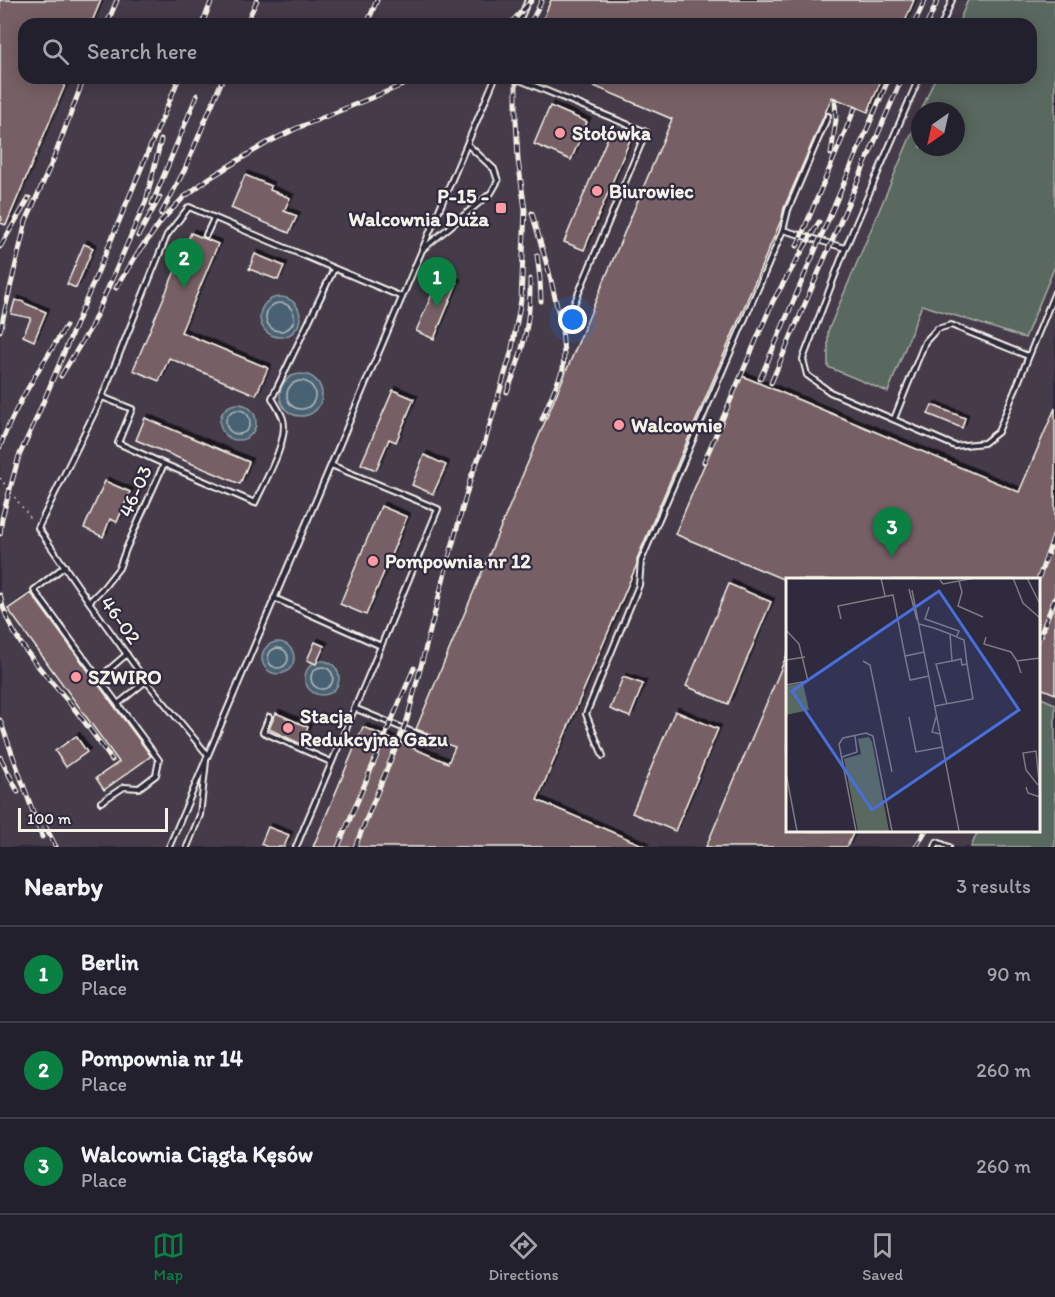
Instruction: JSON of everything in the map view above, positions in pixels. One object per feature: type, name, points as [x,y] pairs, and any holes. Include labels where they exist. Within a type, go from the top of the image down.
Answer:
[{"type":"lane","points":[[520,18],[528,0]]},
{"type":"lane","points":[[944,18],[952,0]]},
{"type":"lane","points":[[169,847],[492,84]]},
{"type":"lane","points":[[530,84],[646,132],[564,328]]},
{"type":"lane","points":[[916,84],[845,249],[803,359],[807,375],[830,392],[955,446],[984,443],[998,432],[1055,292]]},
{"type":"lane","points":[[603,756],[586,714],[639,585],[640,561],[783,230],[788,210],[828,116]]},
{"type":"lane","points":[[422,249],[491,193],[498,181],[494,169],[467,144]]},
{"type":"lane","points":[[38,528],[102,397],[167,235],[189,207],[402,297]]},
{"type":"lane","points":[[206,236],[214,218]]},
{"type":"lane","points":[[783,230],[845,249]]},
{"type":"lane","points":[[164,464],[255,503],[280,447],[284,430],[283,418],[272,398],[334,268]]},
{"type":"lane","points":[[894,419],[925,342],[937,329],[951,326],[1028,356]]},
{"type":"lane","name":"46-03","points":[[89,602],[119,568],[164,464],[118,443],[132,409],[102,397]]},
{"type":"lane","points":[[296,847],[438,509],[331,465]]},
{"type":"lane","name":"46-02","points":[[38,528],[146,681],[207,754]]},
{"type":"lane","points":[[65,566],[34,590],[159,760],[156,775],[140,788],[124,787],[101,802]]},
{"type":"lane","points":[[274,598],[381,646]]},
{"type":"lane","points":[[99,678],[127,654]]},
{"type":"lane","points":[[118,704],[146,681]]},
{"type":"lane","points":[[354,708],[440,743]]},
{"type":"lane","points":[[269,717],[263,732],[331,762]]},
{"type":"lane","points":[[187,847],[200,814],[207,754]]},
{"type":"lane","points":[[935,847],[938,842],[949,847]]},
{"type":"path","points":[[0,478],[38,528]]},
{"type":"shaded area","points":[[0,0],[1055,0],[1055,847],[0,847]]},
{"type":"green space","points":[[968,0],[1055,0],[1055,266],[1025,338],[922,305],[888,392],[828,367],[828,331],[911,135],[911,156],[965,156],[965,102],[925,102],[932,84],[1037,84],[1037,18],[960,18]]},
{"type":"green space","points":[[1040,697],[1055,704],[1055,847],[971,847],[978,832],[1040,832]]},
{"type":"water","points":[[280,297],[288,298],[294,303],[299,309],[299,325],[294,331],[288,336],[280,337],[272,336],[266,331],[261,325],[260,317],[261,309],[266,303],[272,298]]},
{"type":"water","points":[[301,374],[316,380],[322,395],[316,410],[301,416],[286,410],[280,395],[286,380]]},
{"type":"water","points":[[238,404],[251,409],[256,422],[251,435],[238,440],[225,435],[220,422],[225,409]]},
{"type":"water","points":[[278,642],[290,646],[294,658],[290,670],[278,674],[266,670],[262,658],[266,646]]},
{"type":"water","points":[[322,661],[334,666],[339,678],[334,690],[322,695],[310,690],[305,678],[310,666]]},
{"type":"building","points":[[0,0],[101,0],[94,18],[18,18],[18,84],[65,84],[6,225],[0,223]]},
{"type":"building","points":[[551,0],[914,0],[906,18],[544,18]]},
{"type":"building","name":"Walcownie","points":[[589,84],[880,84],[868,112],[832,97],[537,800],[647,847],[313,847],[363,727],[448,763],[455,747],[416,729],[672,119]]},
{"type":"building","name":"Stołówka","points":[[550,106],[587,122],[571,160],[534,144]]},
{"type":"building","name":"Biurowiec","points":[[610,132],[630,140],[584,250],[564,242]]},
{"type":"building","points":[[245,175],[271,186],[270,190],[290,198],[284,211],[297,216],[289,233],[231,208]]},
{"type":"building","points":[[191,233],[218,244],[181,332],[268,368],[256,395],[169,358],[159,381],[133,370]]},
{"type":"building","points":[[84,244],[93,248],[76,288],[67,284]]},
{"type":"building","points":[[255,254],[284,266],[278,280],[249,269]]},
{"type":"building","points":[[440,276],[457,283],[434,339],[416,331]]},
{"type":"building","points":[[15,300],[46,312],[34,341],[23,336],[31,318],[11,314]]},
{"type":"building","points":[[742,376],[1019,492],[1055,408],[1055,694],[1040,688],[1040,578],[786,578],[785,580],[675,534]]},
{"type":"building","points":[[393,390],[414,399],[396,442],[389,439],[376,470],[361,464]]},
{"type":"building","points":[[932,405],[965,418],[962,428],[928,414]]},
{"type":"building","points":[[145,418],[249,462],[240,484],[136,440]]},
{"type":"building","points":[[424,455],[446,465],[433,494],[412,485]]},
{"type":"building","points":[[105,481],[130,492],[117,522],[110,519],[103,537],[84,528]]},
{"type":"building","name":"Pompownia nr 12","points":[[381,506],[407,517],[366,615],[340,604]]},
{"type":"building","points":[[729,584],[771,602],[728,704],[686,686]]},
{"type":"building","name":"SZWIRO","points":[[31,593],[151,756],[104,790],[96,778],[119,762],[8,609]]},
{"type":"building","points":[[315,642],[324,646],[316,664],[307,660]]},
{"type":"building","points":[[786,657],[786,832],[854,832],[847,847],[706,847]]},
{"type":"building","points":[[623,677],[643,684],[630,717],[610,709]]},
{"type":"building","points":[[675,711],[718,729],[675,831],[632,813]]},
{"type":"building","name":"Stacja Redukcyjna Gazu","points":[[276,713],[308,727],[301,744],[269,729]]},
{"type":"building","points":[[76,736],[87,752],[66,767],[55,751]]},
{"type":"building","points":[[268,827],[289,835],[284,847],[267,847],[261,844]]},
{"type":"railway","points":[[110,18],[117,0]]},
{"type":"railway","points":[[204,18],[212,0]]},
{"type":"railway","points":[[249,18],[257,0]]},
{"type":"railway","points":[[370,18],[377,0]]},
{"type":"railway","points":[[516,18],[532,0]]},
{"type":"railway","points":[[533,18],[542,0]]},
{"type":"railway","points":[[917,18],[925,0]]},
{"type":"railway","points":[[930,18],[938,0]]},
{"type":"railway","points":[[0,331],[26,221],[54,158],[82,84]]},
{"type":"railway","points":[[0,534],[2,518],[19,456],[176,84]]},
{"type":"railway","points":[[161,214],[185,169],[220,84]]},
{"type":"railway","points":[[139,252],[163,219],[183,198],[208,179],[267,143],[295,129],[405,84]]},
{"type":"railway","points":[[355,847],[407,720],[471,477],[484,445],[511,353],[521,300],[525,210],[518,160],[516,84]]},
{"type":"railway","points":[[760,379],[886,84]]},
{"type":"railway","points":[[771,383],[899,84]]},
{"type":"railway","points":[[152,204],[197,95]]},
{"type":"railway","points":[[831,154],[836,120],[835,100]]},
{"type":"railway","points":[[797,246],[855,108]]},
{"type":"railway","points":[[61,376],[91,327],[146,201],[161,140]]},
{"type":"railway","points":[[138,236],[160,197]]},
{"type":"railway","points":[[0,247],[29,198]]},
{"type":"railway","points":[[532,213],[562,328],[564,355],[563,369],[542,419]]},
{"type":"railway","points":[[704,462],[773,301],[819,222]]},
{"type":"railway","points":[[116,288],[143,245]]},
{"type":"railway","points":[[537,255],[541,301]]},
{"type":"railway","points":[[507,392],[525,337],[530,279]]},
{"type":"railway","points":[[0,447],[21,400],[66,326]]},
{"type":"railway","points":[[1039,578],[1055,533]]},
{"type":"railway","points":[[0,595],[10,625],[26,651],[79,714],[112,760]]},
{"type":"railway","points":[[1040,636],[1055,598]]},
{"type":"railway","points":[[338,847],[414,668]]},
{"type":"railway","points":[[0,720],[42,837]]},
{"type":"railway","points":[[0,757],[18,792]]},
{"type":"railway","points":[[43,822],[56,847]]},
{"type":"railway","points":[[916,847],[925,832]]},
{"type":"place","name":"Stołówka","points":[[560,133]]},
{"type":"place","name":"Biurowiec","points":[[597,191]]},
{"type":"place","name":"P-15 - Walcownia Duża","points":[[501,208]]},
{"type":"place","name":"Pompownia nr 14","points":[[184,288]]},
{"type":"place","name":"Berlin","points":[[437,307]]},
{"type":"place","name":"Walcownie","points":[[619,425]]},
{"type":"place","name":"Walcownia Ciągła Kęsów","points":[[892,557]]},
{"type":"place","name":"Pompownia nr 12","points":[[373,561]]},
{"type":"place","name":"SZWIRO","points":[[76,677]]},
{"type":"place","name":"Stacja Redukcyjna Gazu","points":[[288,728]]}]
